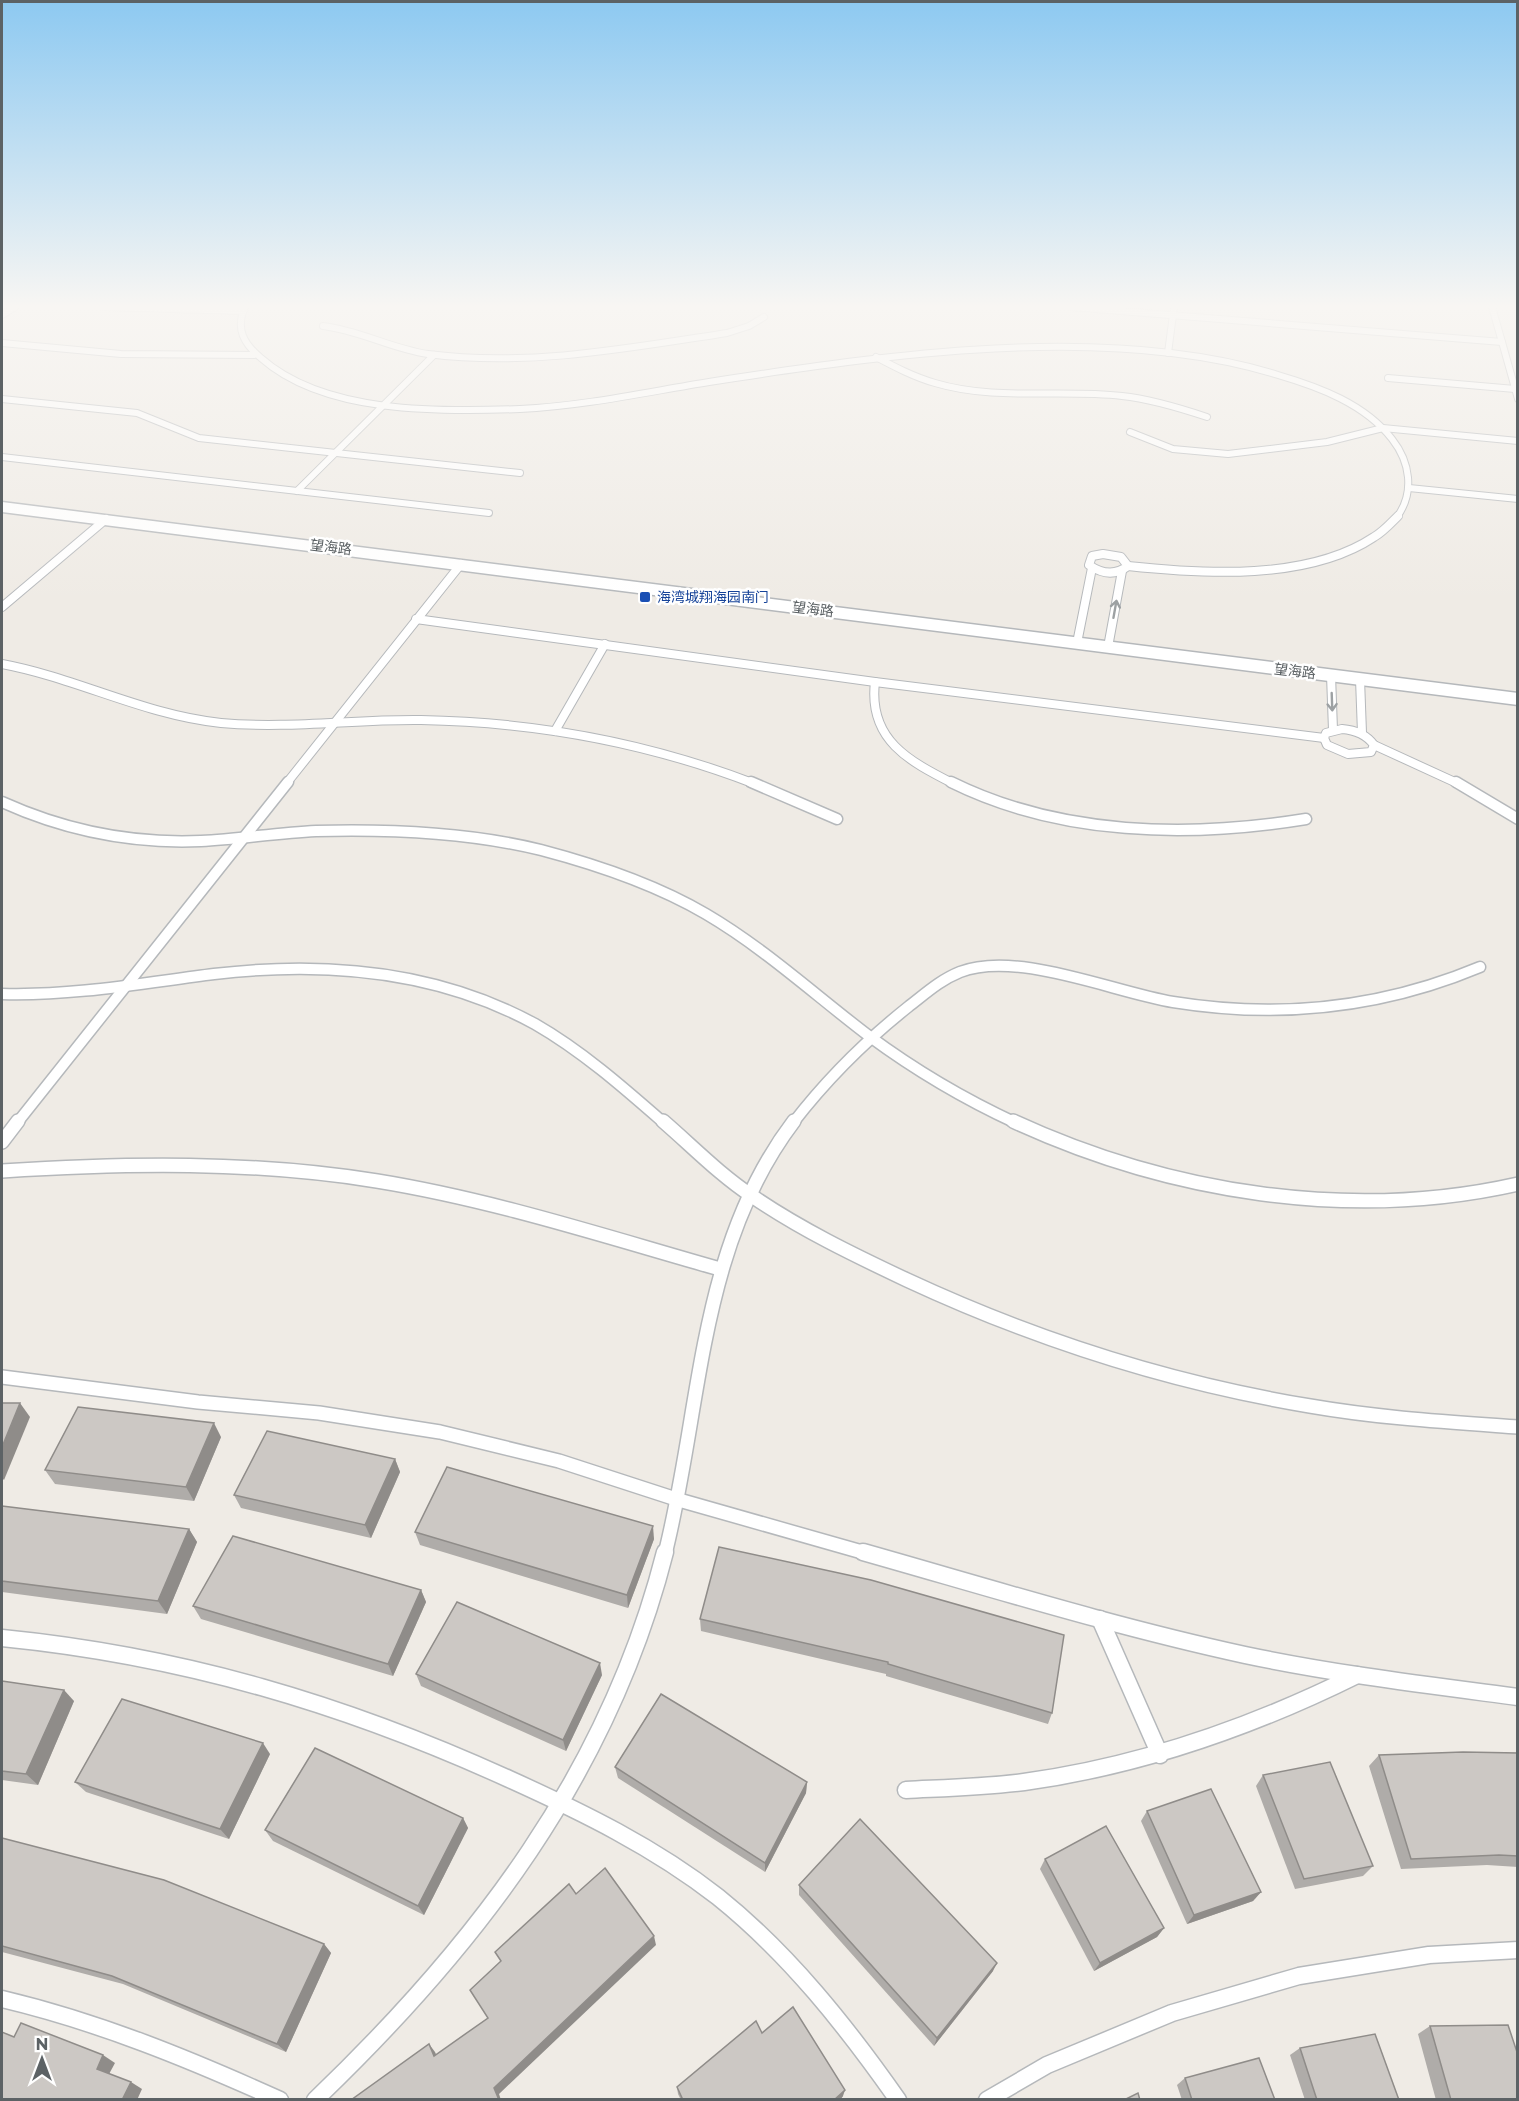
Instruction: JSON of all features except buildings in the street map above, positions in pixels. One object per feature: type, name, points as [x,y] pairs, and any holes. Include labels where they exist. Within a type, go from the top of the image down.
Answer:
[{"type":"street","name":"望海路","points":[[2,507],[1518,699]]},
{"type":"lane","points":[[60,405],[137,413],[199,438],[520,473]]},
{"type":"lane","points":[[297,491],[384,405]]},
{"type":"lane","points":[[397,405],[468,411],[568,405]]},
{"type":"lane","points":[[1170,405],[1207,417]]},
{"type":"lane","points":[[1092,568],[1103,572],[1125,569],[1206,572],[1254,570],[1298,564],[1336,554],[1368,541],[1390,525],[1404,507],[1409,488],[1403,457],[1383,428],[1366,413],[1351,405]]},
{"type":"lane","points":[[1130,432],[1173,449],[1228,454],[1317,444],[1383,428],[1518,441]]},
{"type":"lane","points":[[2,457],[489,513]]},
{"type":"lane","points":[[1409,488],[1518,499]]},
{"type":"lane","points":[[2,607],[106,519]]},
{"type":"lane","points":[[1077,643],[1092,568],[1089,559],[1103,554],[1121,557],[1125,569],[1108,647]]},
{"type":"lane","points":[[2,1142],[461,564]]},
{"type":"lane","points":[[416,619],[875,682],[1324,738],[1333,730],[1342,729],[1362,733],[1370,739],[1374,746],[1438,772],[1478,793],[1518,819]]},
{"type":"lane","points":[[555,731],[604,644]]},
{"type":"lane","points":[[2,664],[51,675],[155,712],[196,720],[287,725],[447,721],[555,731],[639,747],[721,770],[790,796],[837,819]]},
{"type":"lane","points":[[1331,675],[1333,730]]},
{"type":"lane","points":[[1360,679],[1362,733]]},
{"type":"lane","points":[[875,682],[874,710],[890,740],[903,754],[942,776],[987,796],[1037,812],[1092,824],[1170,831],[1257,828],[1306,819]]},
{"type":"lane","points":[[1324,738],[1327,745],[1336,752],[1349,756],[1362,756],[1371,752],[1374,746]]},
{"type":"lane","points":[[2,802],[34,818],[116,837],[196,841],[243,838],[274,833],[375,830],[485,840],[574,859],[660,889],[724,925],[870,1036],[920,1071],[977,1104],[1030,1129],[1110,1159],[1182,1178],[1258,1192],[1334,1200],[1409,1201],[1466,1196],[1518,1184]]},
{"type":"lane","points":[[315,2100],[362,2057],[450,1960],[524,1862],[582,1767],[627,1673],[659,1584],[679,1500],[720,1269],[749,1194],[783,1134],[824,1082],[870,1036],[941,981],[968,970],[999,965],[1032,966],[1161,1000],[1263,1011],[1312,1010],[1405,996],[1445,983],[1480,967]]},
{"type":"lane","points":[[2,994],[46,997],[123,989],[242,971],[303,968],[362,971],[418,980],[472,995],[521,1016],[566,1043],[749,1194],[837,1246],[936,1295],[1045,1337],[1161,1373],[1284,1401],[1409,1420],[1518,1427]]},
{"type":"lane","points":[[2,1171],[98,1164],[214,1165],[328,1174],[440,1193],[720,1269]]},
{"type":"lane","points":[[2,1377],[198,1402],[319,1413],[440,1432],[559,1461],[679,1500],[1100,1619],[1246,1654],[1357,1675],[1518,1697]]},
{"type":"lane","points":[[1100,1619],[1160,1755]]},
{"type":"lane","points":[[2,1638],[164,1662],[296,1696],[428,1742],[560,1803],[635,1841],[690,1877],[751,1926],[811,1986],[868,2056],[898,2100]]},
{"type":"lane","points":[[906,1790],[1036,1780],[1160,1755],[1230,1733],[1296,1706],[1357,1675]]},
{"type":"lane","points":[[987,2100],[1047,2065],[1172,2013],[1299,1976],[1429,1954],[1518,1950]]},
{"type":"lane","points":[[2,1999],[36,2006],[170,2050],[280,2100]]},
{"type":"place","name":"海湾城翔海园南门","points":[[645,597]]}]
